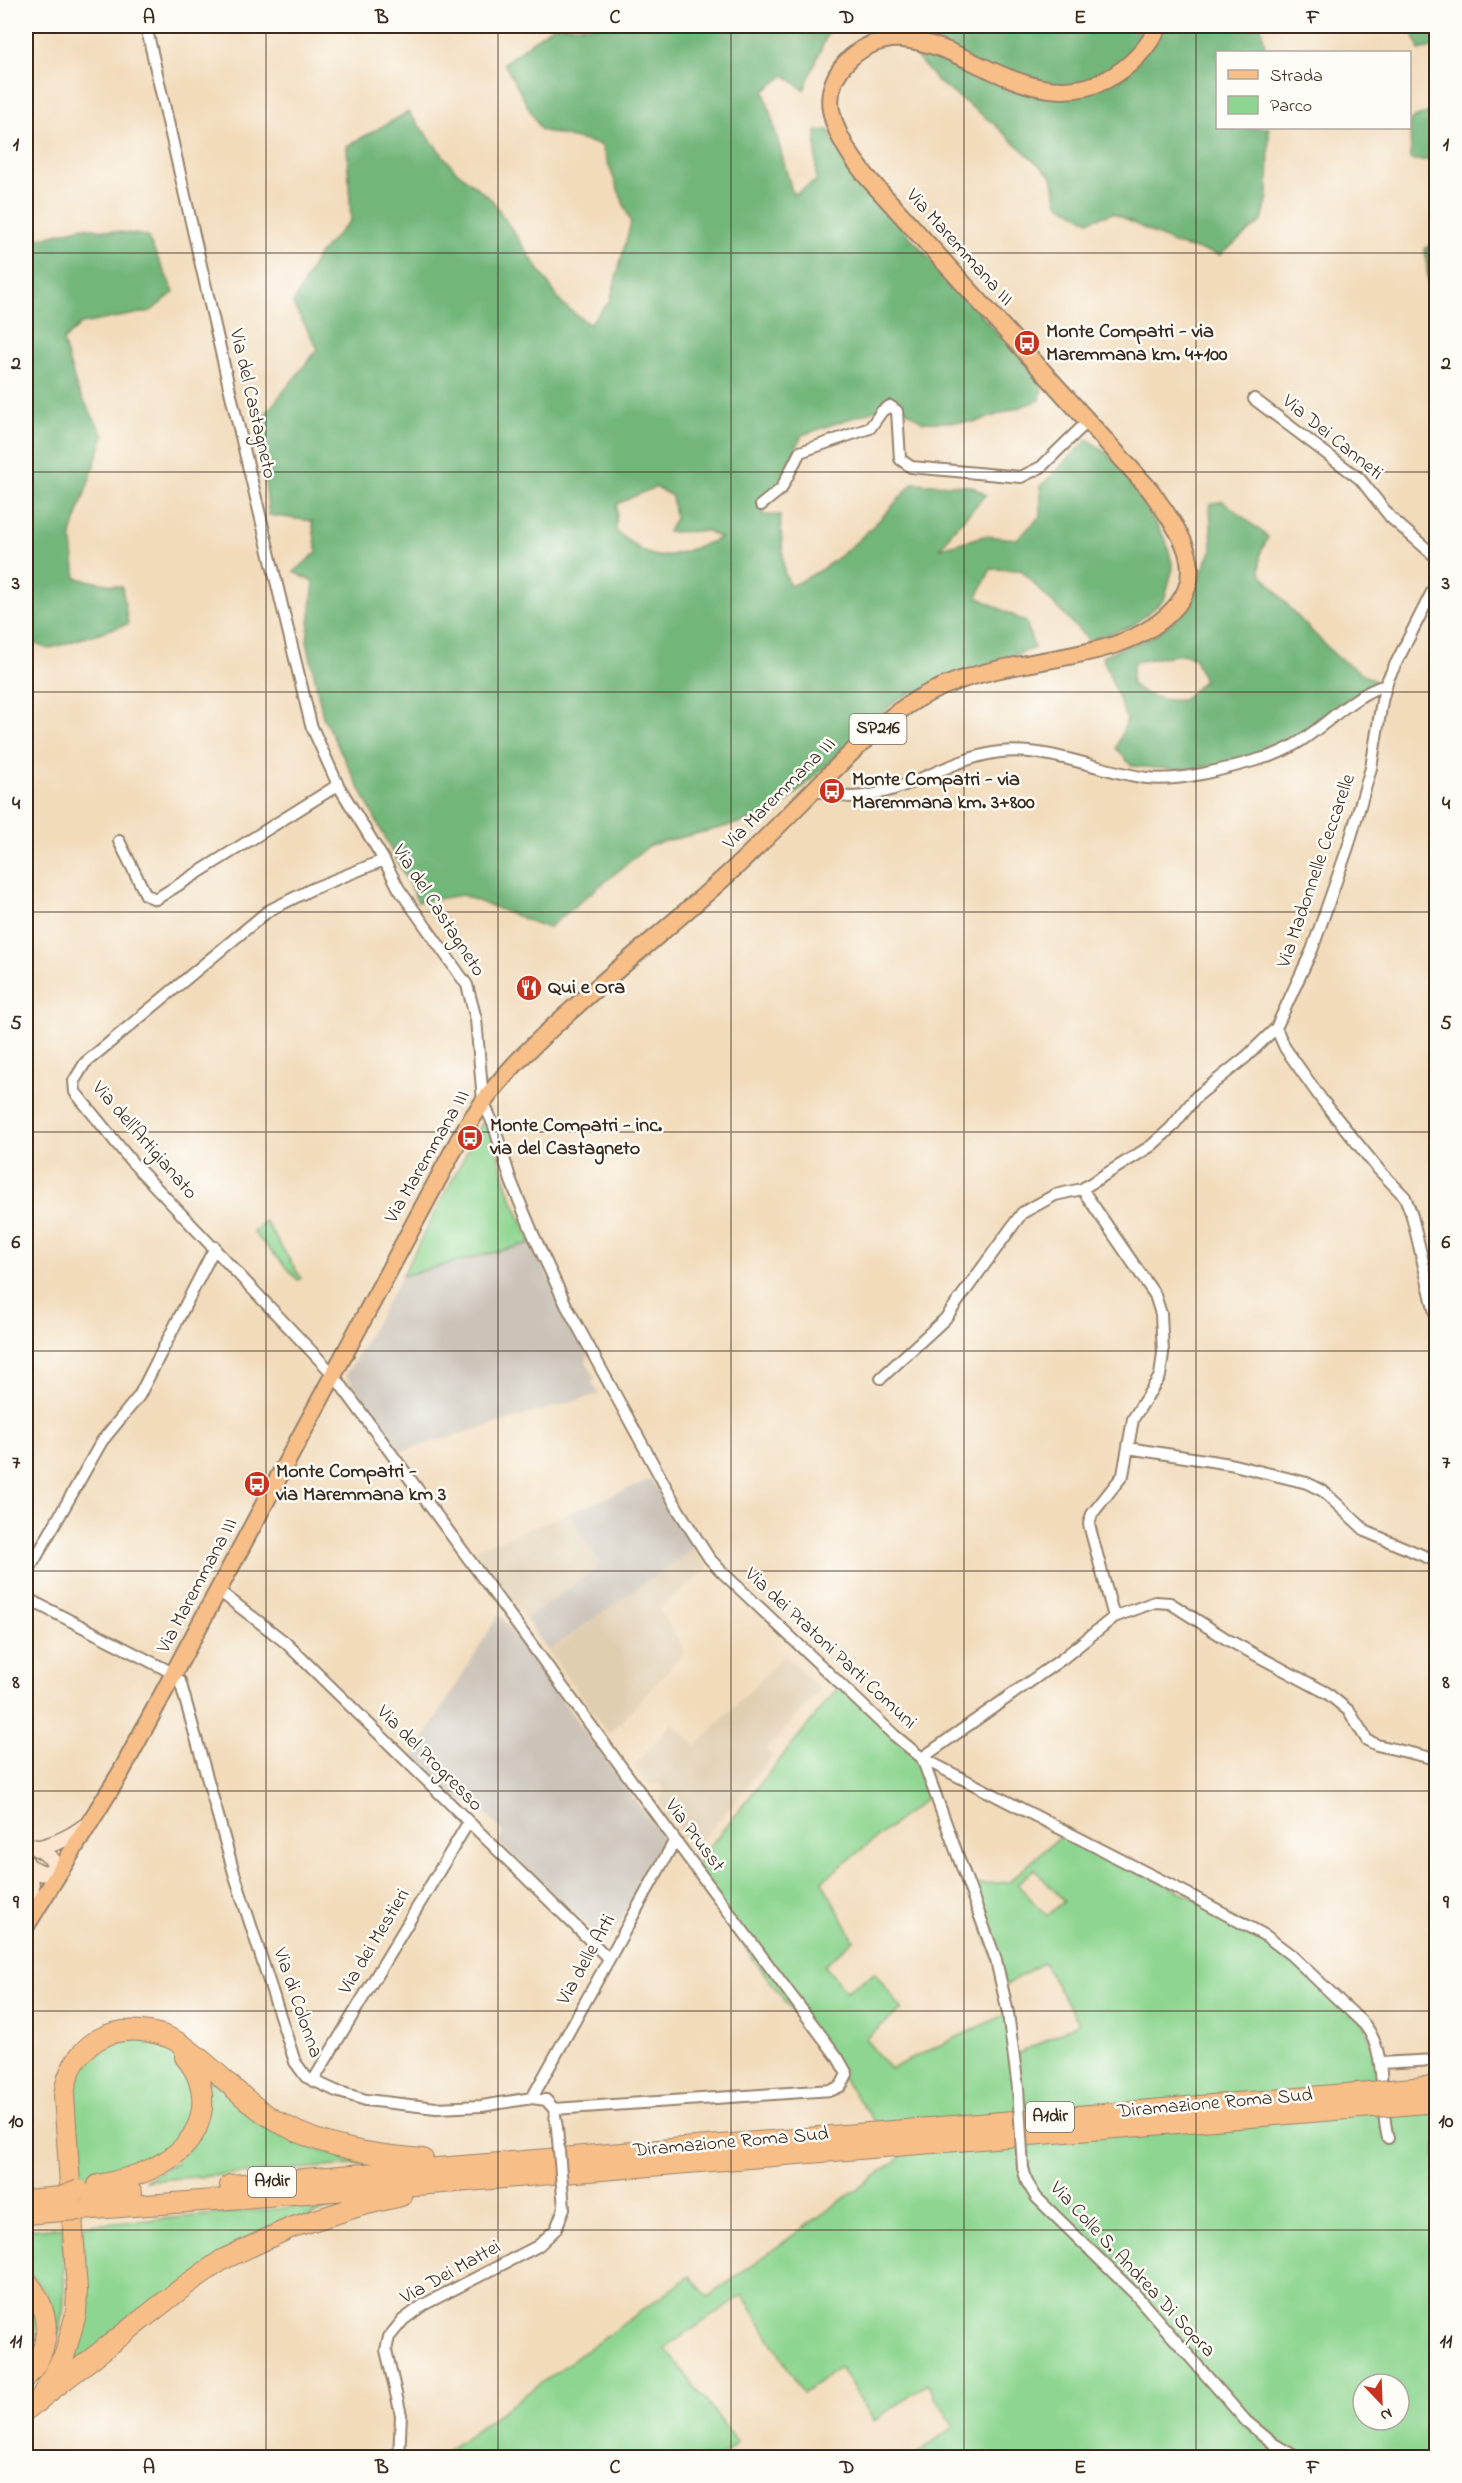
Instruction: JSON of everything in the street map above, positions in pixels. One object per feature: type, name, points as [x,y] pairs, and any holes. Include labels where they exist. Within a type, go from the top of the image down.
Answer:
[{"type":"highway","points":[[30,2402],[51,2377],[65,2354],[71,2338],[76,2300],[63,2108],[68,2077],[83,2051],[105,2035],[131,2030],[166,2037],[183,2047],[280,2124],[305,2135],[337,2145],[460,2173]]},
{"type":"highway","points":[[72,2201],[147,2172],[174,2156],[193,2135],[201,2113],[202,2098],[199,2080],[190,2062],[166,2037]]},
{"type":"highway","name":"Diramazione Roma Sud","points":[[1381,2099],[1437,2086]]},
{"type":"highway","name":"Diramazione Roma Sud","points":[[26,2200],[72,2201],[460,2173],[1381,2099],[1437,2102]]},
{"type":"highway","points":[[30,2402],[186,2285],[235,2253],[324,2216],[363,2205],[435,2190],[460,2173]]},
{"type":"highway","name":"Diramazione Roma Sud","points":[[26,2214],[72,2201]]},
{"type":"highway","points":[[26,2280],[42,2305],[47,2328],[42,2353],[26,2376]]},
{"type":"main road","name":"Via Maremmana III","points":[[26,1925],[116,1782],[175,1675],[461,1136],[483,1101],[508,1070],[533,1045],[734,869],[876,730],[923,696],[972,676],[1118,644],[1148,630],[1161,621],[1178,603],[1186,588],[1190,565],[1189,554],[1182,536],[1151,491],[855,163],[836,128],[830,106],[837,76],[854,54],[869,44],[896,39],[924,42],[1019,81],[1050,88],[1081,88],[1102,81],[1129,64],[1149,42],[1159,26]]},
{"type":"street","name":"Via del Castagneto","points":[[146,26],[284,619],[311,725],[338,785],[399,889],[466,985],[476,1019],[483,1101]]},
{"type":"street","name":"Via Dei Canneti","points":[[1254,399],[1360,479],[1391,518],[1437,558]]},
{"type":"street","points":[[761,505],[781,489],[800,452],[870,429],[882,411],[890,406],[897,411],[900,459],[911,467],[1021,477],[1041,467],[1088,421]]},
{"type":"street","name":"Via Madonnelle Ceccarelle","points":[[880,1378],[945,1319],[1022,1213],[1055,1195],[1082,1189],[1157,1141],[1171,1128],[1196,1097],[1239,1063],[1276,1028],[1312,950],[1348,847],[1371,768],[1386,685],[1437,584]]},
{"type":"street","points":[[813,790],[842,796],[869,795],[903,785],[969,759],[1011,751],[1068,759],[1148,778],[1168,778],[1198,773],[1263,758],[1289,749],[1365,694],[1386,685]]},
{"type":"street","points":[[119,841],[146,895],[156,899],[338,785]]},
{"type":"street","name":"Via dell'Artigianato","points":[[333,1374],[131,1161],[75,1092],[74,1081],[85,1063],[268,911],[303,892],[384,860]]},
{"type":"street","points":[[1276,1028],[1283,1044],[1322,1100],[1379,1170],[1405,1197],[1412,1216],[1437,1317]]},
{"type":"street","name":"Via dei Pratoni Parti Comuni","points":[[483,1101],[494,1126],[511,1181],[558,1288],[696,1539],[721,1571],[894,1735],[922,1758],[1188,1893],[1271,1939],[1296,1959],[1364,2024],[1377,2046],[1383,2114],[1388,2138]]},
{"type":"street","points":[[1082,1189],[1150,1286],[1160,1310],[1162,1367],[1156,1384],[1133,1419],[1123,1475],[1096,1509],[1089,1524],[1114,1617]]},
{"type":"street","points":[[26,1575],[102,1441],[138,1396],[214,1247]]},
{"type":"street","name":"Via Prusst","points":[[333,1374],[846,2069],[845,2080],[841,2086],[832,2090],[554,2109]]},
{"type":"street","points":[[1128,1448],[1230,1464],[1307,1483],[1323,1491],[1367,1532],[1437,1561]]},
{"type":"street","name":"Via del Progresso","points":[[219,1591],[285,1642],[608,1958]]},
{"type":"street","points":[[26,1598],[175,1675]]},
{"type":"street","points":[[922,1758],[1062,1659],[1114,1617],[1155,1602],[1170,1603],[1228,1640],[1327,1693],[1349,1711],[1367,1740],[1377,1745],[1437,1759]]},
{"type":"street","name":"Via di Colonna","points":[[175,1675],[183,1687],[234,1874],[295,2062],[306,2077],[336,2091],[366,2100],[436,2108],[482,2106],[532,2098]]},
{"type":"street","name":"Via Colle S. Andrea Di Sopra","points":[[922,1758],[996,1960],[1008,2013],[1018,2088],[1023,2168],[1027,2182],[1036,2197],[1135,2294],[1246,2421],[1274,2444],[1298,2457]]},
{"type":"street","points":[[31,1846],[49,1846],[63,1840],[90,1822]]},
{"type":"street","name":"Via dei Mestieri","points":[[313,2080],[468,1823]]},
{"type":"street","name":"Via delle Arti","points":[[532,2098],[675,1840]]},
{"type":"street","points":[[27,1864],[42,1872],[58,1872],[57,1865],[52,1858],[31,1846]]},
{"type":"street","points":[[26,1925],[33,1895],[27,1864]]},
{"type":"street","points":[[1380,2063],[1437,2060]]},
{"type":"street","points":[[532,2098],[546,2100],[554,2109]]},
{"type":"street","name":"Via Dei Mattei","points":[[399,2457],[401,2415],[386,2350],[389,2337],[404,2320],[423,2306],[538,2247],[556,2229],[564,2208],[554,2109]]},
{"type":"shaded area","points":[[531,1243],[588,1355],[586,1362],[596,1380],[592,1382],[599,1394],[401,1451],[346,1375],[402,1276]]},
{"type":"shaded area","points":[[652,1479],[694,1548],[548,1651],[525,1619],[596,1569],[599,1562],[569,1513]]},
{"type":"shaded area","points":[[569,1513],[599,1562],[596,1569],[525,1619],[473,1550]]},
{"type":"shaded area","points":[[694,1548],[708,1569],[659,1609],[685,1652],[609,1734],[548,1651]]},
{"type":"shaded area","points":[[499,1614],[664,1840],[663,1847],[611,1937],[598,1936],[499,1843],[504,1833],[469,1796],[463,1805],[413,1757]]},
{"type":"shaded area","points":[[784,1655],[820,1690],[766,1750],[772,1757],[694,1850],[659,1802],[664,1790],[659,1784],[649,1784],[634,1766],[672,1723],[696,1746]]},
{"type":"green space","points":[[553,26],[827,26],[829,30],[804,90],[785,75],[764,91],[793,195],[816,181],[816,131],[829,130],[842,162],[1043,383],[1040,400],[976,422],[923,422],[895,403],[802,435],[775,495],[762,515],[780,515],[784,571],[790,586],[824,567],[857,542],[913,483],[971,486],[986,495],[953,530],[941,548],[984,536],[1017,539],[1041,516],[1041,486],[1088,439],[1116,461],[1166,540],[1173,568],[1164,600],[1132,626],[1089,641],[1021,570],[991,569],[977,597],[1026,622],[1034,648],[899,698],[788,801],[752,820],[650,845],[548,928],[462,895],[418,902],[323,717],[307,641],[314,582],[294,572],[317,552],[312,521],[269,515],[258,423],[318,349],[293,304],[318,255],[351,220],[347,146],[408,112],[454,169],[492,200],[562,304],[589,324],[610,301],[631,223],[601,145],[541,130],[504,63]],"holes":[[[655,487],[672,496],[675,518],[668,532],[708,531],[720,538],[679,553],[657,556],[640,549],[616,531],[617,504]]]},
{"type":"green space","points":[[890,26],[1261,26],[1266,51],[1216,51],[1216,129],[1269,129],[1268,197],[1262,221],[1220,255],[1175,244],[1113,213],[1089,221],[1058,203],[1052,177],[994,124],[937,81]]},
{"type":"green space","points":[[1411,26],[1436,26],[1436,46],[1419,50]]},
{"type":"green space","points":[[1436,109],[1436,160],[1411,160],[1411,120]]},
{"type":"green space","points":[[83,227],[147,236],[174,292],[151,311],[81,324],[63,341],[77,389],[104,436],[71,534],[76,578],[122,587],[128,624],[48,649],[26,640],[26,242]]},
{"type":"green space","points":[[1436,243],[1436,323],[1432,320],[1425,248]]},
{"type":"green space","points":[[1223,501],[1268,537],[1260,554],[1260,572],[1296,615],[1338,658],[1376,682],[1346,707],[1294,743],[1247,760],[1185,770],[1132,766],[1116,748],[1127,720],[1102,656],[1153,636],[1177,618],[1191,595],[1212,549],[1210,504]],"holes":[[[1182,654],[1194,657],[1204,680],[1183,700],[1155,697],[1142,692],[1131,683],[1134,662]]]},
{"type":"green space","points":[[482,1123],[489,1126],[510,1194],[531,1243],[402,1276]]},
{"type":"green space","points":[[265,1221],[301,1278],[298,1280],[253,1232]]},
{"type":"green space","points":[[841,1684],[922,1758],[934,1792],[822,1881],[854,1940],[824,1965],[846,1991],[875,1973],[902,2009],[865,2039],[890,2069],[1008,2013],[1014,2056],[1079,2023],[1043,1962],[1003,1987],[969,1885],[1009,1882],[1065,1832],[1266,1936],[1364,2024],[1390,2090],[1436,2086],[1436,2457],[913,2457],[954,2426],[927,2384],[874,2421],[840,2367],[803,2393],[743,2295],[665,2348],[737,2442],[722,2457],[437,2458],[690,2276],[708,2297],[901,2157],[689,1872]],"holes":[[[1034,1869],[1064,1901],[1047,1916],[1017,1884]]]},
{"type":"green space","points":[[123,2040],[148,2040],[172,2052],[189,2071],[196,2110],[173,2152],[103,2182],[77,2184],[72,2091],[81,2068],[98,2050]]},
{"type":"green space","points":[[211,2080],[313,2148],[359,2161],[361,2164],[144,2181],[178,2161],[206,2083]]},
{"type":"green space","points":[[343,2203],[288,2225],[66,2375],[79,2336],[86,2302],[86,2266],[81,2226]]},
{"type":"green space","points":[[64,2227],[63,2308],[57,2340],[50,2355],[56,2333],[56,2321],[48,2295],[26,2268],[26,2230]]},
{"type":"green space","points":[[26,2292],[33,2310],[36,2335],[26,2362]]},
{"type":"place","name":"Monte Compatri - via Maremmana km. 4+100","points":[[1027,343]]},
{"type":"place","name":"Monte Compatri - via Maremmana km. 3+800","points":[[832,791]]},
{"type":"place","name":"Qui e Ora","points":[[529,988]]},
{"type":"place","name":"Monte Compatri - inc. via del Castagneto","points":[[470,1138]]},
{"type":"place","name":"Monte Compatri - via Maremmana km 3","points":[[257,1484]]}]
